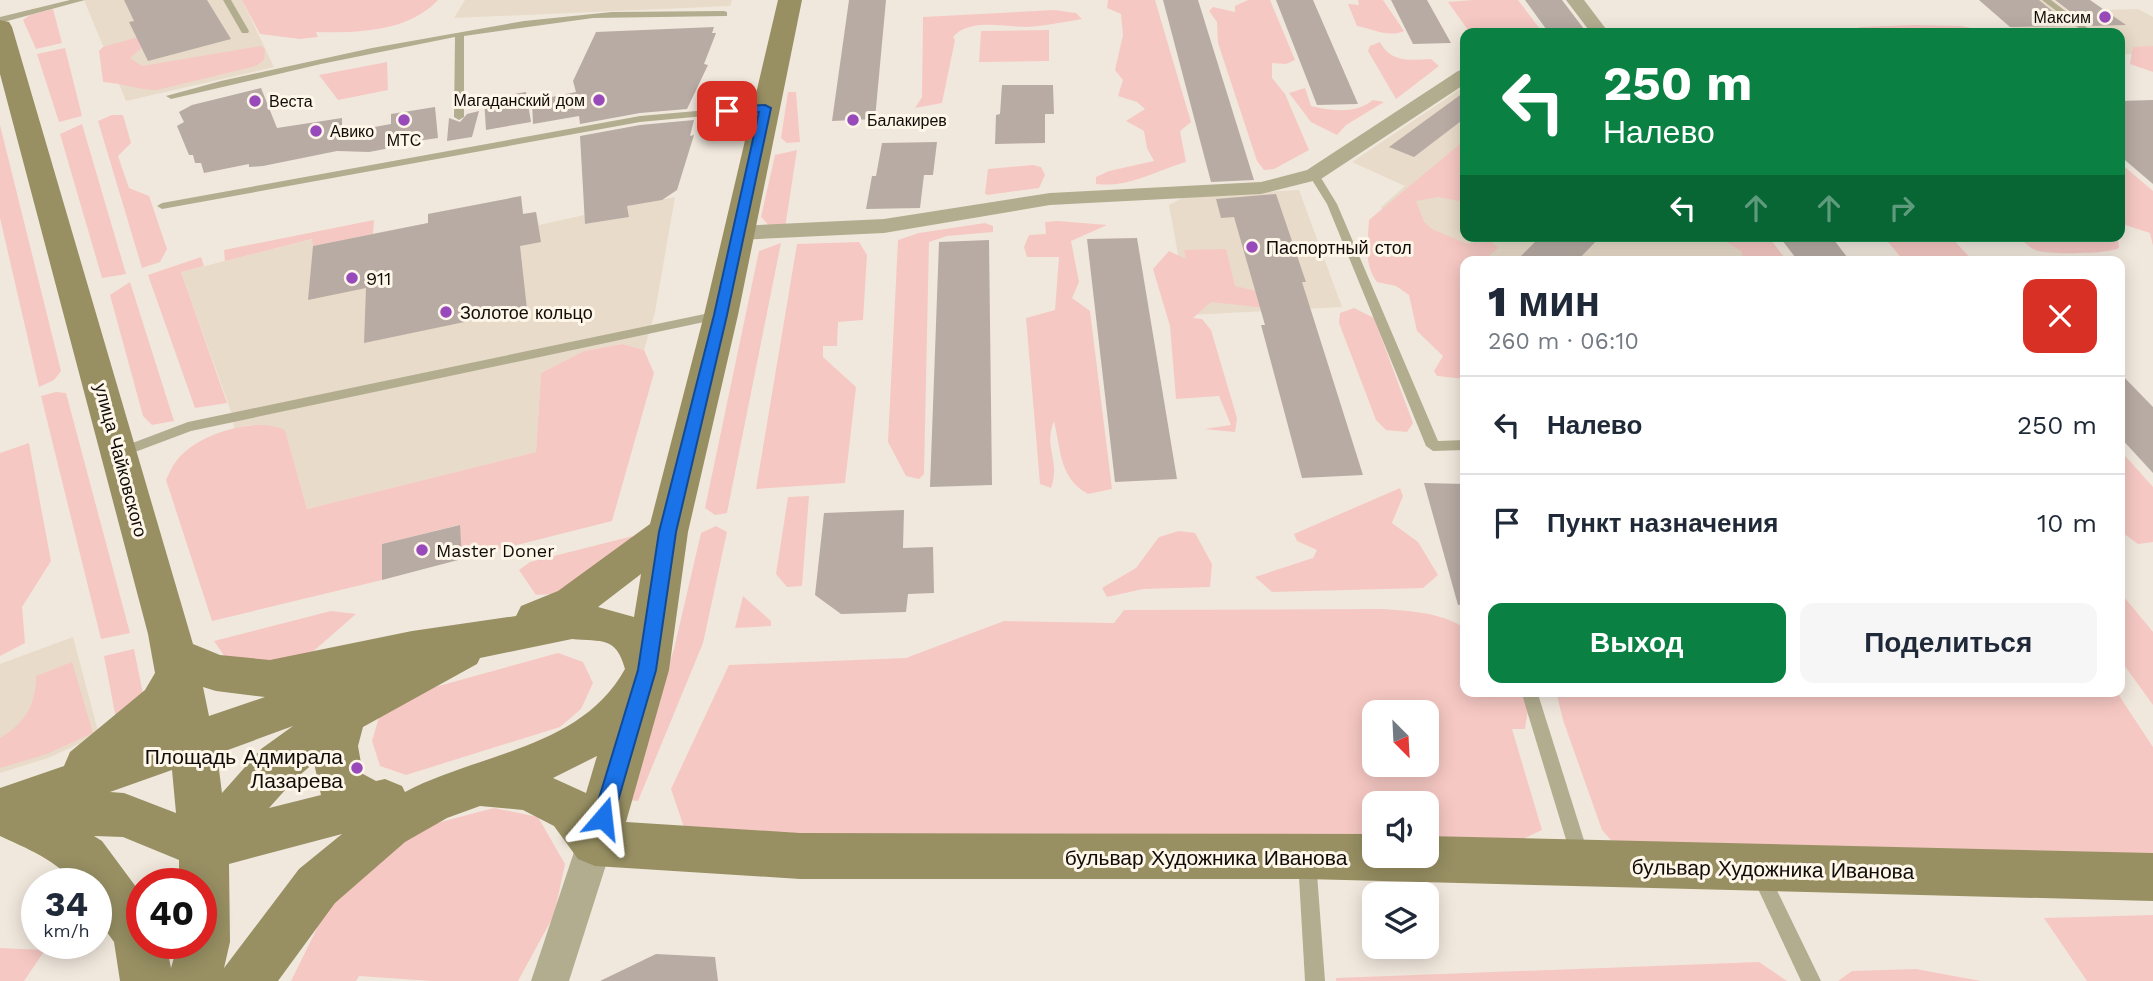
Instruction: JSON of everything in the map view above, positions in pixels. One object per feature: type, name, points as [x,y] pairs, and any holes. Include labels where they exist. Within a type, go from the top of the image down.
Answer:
[{"type":"street","points":[[550,981],[596,843],[647,670],[668,532],[720,315],[790,0]]},
{"type":"street","points":[[1575,0],[1596,28]]},
{"type":"street","name":"улица Чайковского","points":[[0,27],[169,634],[192,741],[204,847],[204,942],[194,981]]},
{"type":"street","points":[[737,233],[884,226],[1050,199],[1261,188],[1314,175],[1460,78]]},
{"type":"street","points":[[0,811],[192,741],[479,642],[573,603],[668,532]]},
{"type":"street","points":[[0,811],[84,769],[116,745],[161,704],[174,665],[270,679],[412,649],[479,642],[572,622],[608,625],[628,632],[639,641],[647,670],[631,700],[606,724],[581,742],[528,767],[430,803],[388,826],[317,886],[245,981]]},
{"type":"street","points":[[204,847],[278,764],[343,715],[479,642]]},
{"type":"street","points":[[343,715],[335,746],[341,787],[373,804]]},
{"type":"street","points":[[192,741],[216,776],[266,800],[373,804]]},
{"type":"street","points":[[0,811],[124,815],[204,847],[373,804],[471,787],[528,789],[571,810],[596,843]]},
{"type":"street","points":[[0,811],[47,834],[84,857],[138,933],[147,981]]},
{"type":"street","name":"бульвар Художника Иванова","points":[[596,843],[800,856],[1306,856],[2153,877]]},
{"type":"lane","points":[[0,20],[81,0]]},
{"type":"lane","points":[[227,0],[245,31]]},
{"type":"lane","points":[[2046,0],[2083,28]]},
{"type":"lane","points":[[171,96],[284,69],[460,35],[576,17],[724,14]]},
{"type":"lane","points":[[459,117],[460,35]]},
{"type":"lane","points":[[162,206],[640,118],[765,108]]},
{"type":"lane","points":[[459,139],[460,152]]},
{"type":"lane","points":[[1314,175],[1332,204],[1433,446],[1460,445]]},
{"type":"lane","points":[[117,453],[188,427],[222,419],[720,315]]},
{"type":"lane","points":[[1531,697],[1582,864]]},
{"type":"lane","points":[[1306,856],[1315,981]]},
{"type":"lane","points":[[1757,868],[1811,981]]},
{"type":"shaded area","points":[[84,0],[242,0],[274,67],[126,101]]},
{"type":"shaded area","points":[[242,0],[438,0],[426,11],[397,24],[365,31],[316,32],[318,37],[300,39],[260,34]]},
{"type":"shaded area","points":[[465,0],[732,0],[730,6],[454,18]]},
{"type":"shaded area","points":[[1108,0],[1155,0],[1191,122],[1180,131],[1186,162],[1131,181],[1108,185],[1096,184],[1096,177],[1109,171],[1154,161],[1147,148],[1144,131],[1126,121],[1145,109],[1137,102],[1118,96],[1123,80],[1115,70],[1123,35],[1121,14],[1107,8]]},
{"type":"shaded area","points":[[1248,0],[1270,0],[1295,60],[1286,64],[1272,63],[1272,78],[1285,94],[1309,150],[1274,169],[1264,170],[1257,161],[1218,43],[1217,22],[1209,11],[1213,7],[1235,12],[1235,6]]},
{"type":"shaded area","points":[[1358,0],[1383,0],[1404,31],[1386,33],[1357,26],[1348,4],[1359,5]]},
{"type":"shaded area","points":[[1518,0],[1539,28],[1466,28],[1448,2]]},
{"type":"shaded area","points":[[1979,0],[2054,0],[2068,11],[2138,9],[2153,17],[2153,54],[2125,54],[2125,28],[2012,28]]},
{"type":"shaded area","points":[[53,9],[62,43],[36,49],[23,20],[30,15]]},
{"type":"shaded area","points":[[1054,10],[1076,13],[1082,19],[1027,27],[978,25],[960,31],[953,37],[955,40],[942,103],[915,108],[922,97],[923,17]]},
{"type":"shaded area","points":[[1913,25],[1971,28],[1857,28]]},
{"type":"shaded area","points":[[1049,30],[1049,61],[979,62],[981,31]]},
{"type":"shaded area","points":[[142,36],[145,45],[130,58],[142,66],[261,46],[265,49],[264,60],[256,66],[157,90],[103,82],[99,51],[103,47]]},
{"type":"shaded area","points":[[1380,42],[1384,49],[1395,57],[1409,60],[1431,59],[1439,66],[1396,99],[1368,51],[1370,46]]},
{"type":"shaded area","points":[[2153,46],[2153,72],[2130,64],[2133,47]]},
{"type":"shaded area","points":[[65,48],[82,116],[59,122],[37,54]]},
{"type":"shaded area","points":[[387,62],[388,90],[338,100],[319,75]]},
{"type":"shaded area","points":[[1305,88],[1311,106],[1319,108],[1343,110],[1359,108],[1373,100],[1384,102],[1346,125],[1337,135],[1311,122],[1289,93]]},
{"type":"shaded area","points":[[1460,89],[1460,242],[1744,242],[1754,256],[1460,256],[1460,344],[1442,344],[1381,207],[1405,186],[1352,162]]},
{"type":"shaded area","points":[[788,92],[796,92],[800,142],[787,143],[781,138]]},
{"type":"shaded area","points":[[112,115],[123,115],[131,143],[118,156],[129,188],[149,196],[167,249],[160,262],[142,268],[98,121]]},
{"type":"shaded area","points":[[82,124],[126,274],[102,278],[60,134]]},
{"type":"shaded area","points":[[0,125],[61,371],[54,380],[39,387],[0,218]]},
{"type":"shaded area","points":[[1460,144],[1460,201],[1438,197],[1416,201],[1424,222],[1432,229],[1460,242],[1492,242],[1498,248],[1489,256],[1460,256],[1460,378],[1437,376],[1434,371],[1443,356],[1417,331],[1409,295],[1396,286],[1377,282],[1367,252],[1369,220]]},
{"type":"shaded area","points":[[797,150],[785,228],[772,229],[761,217],[775,155]]},
{"type":"shaded area","points":[[1033,165],[1041,167],[1045,175],[1039,188],[987,195],[985,193],[988,169]]},
{"type":"shaded area","points":[[2125,167],[2153,191],[2153,246],[2150,233],[2125,225]]},
{"type":"shaded area","points":[[1299,190],[1342,307],[1189,315],[1169,205],[1186,196]]},
{"type":"shaded area","points":[[521,196],[523,214],[536,212],[539,225],[584,215],[587,224],[629,217],[627,206],[675,197],[655,312],[644,350],[623,344],[584,351],[541,373],[536,452],[307,509],[285,430],[248,425],[234,429],[233,417],[181,272],[313,239],[313,245],[428,223],[428,214]]},
{"type":"shaded area","points":[[374,220],[373,234],[313,246],[312,239],[225,261],[224,250]]},
{"type":"shaded area","points":[[1045,222],[1107,225],[1071,241],[1079,282],[1072,298],[1090,311],[1112,489],[1088,494],[1071,480],[1066,472],[1054,421],[1050,439],[1054,478],[1051,488],[1040,484],[1026,318],[1055,310],[1059,257],[1027,257],[1024,247],[1029,235],[1046,234]]},
{"type":"shaded area","points":[[985,223],[993,226],[993,232],[947,236],[929,242],[924,474],[919,479],[906,476],[888,442],[898,240],[919,233]]},
{"type":"shaded area","points":[[859,242],[867,255],[863,320],[838,322],[837,346],[823,346],[823,357],[856,387],[845,483],[756,489],[797,244]]},
{"type":"shaded area","points":[[1727,242],[1773,242],[1783,256],[1743,256],[1741,251]]},
{"type":"shaded area","points":[[1888,242],[1956,242],[1968,256],[1900,256]]},
{"type":"shaded area","points":[[2024,242],[2118,242],[2119,248],[2091,253],[2042,252]]},
{"type":"shaded area","points":[[781,243],[727,513],[715,515],[705,508],[759,251]]},
{"type":"shaded area","points":[[1226,249],[1235,286],[1273,295],[1267,308],[1211,302],[1193,318],[1202,319],[1211,330],[1237,418],[1235,432],[1204,429],[1231,425],[1219,396],[1176,399],[1170,326],[1153,269],[1169,251],[1186,259],[1184,250]]},
{"type":"shaded area","points":[[201,257],[204,266],[181,272],[227,403],[195,408],[148,275]]},
{"type":"shaded area","points":[[130,282],[174,421],[152,425],[143,416],[110,295]]},
{"type":"shaded area","points":[[1354,308],[1374,318],[1413,423],[1407,432],[1386,430],[1376,420],[1339,323],[1340,313]]},
{"type":"shaded area","points":[[623,344],[644,350],[654,373],[612,521],[462,559],[459,525],[382,544],[382,580],[212,621],[166,480],[177,460],[198,442],[243,426],[273,426],[285,430],[307,509],[536,452],[541,373],[584,351]]},
{"type":"shaded area","points":[[56,392],[66,393],[130,633],[101,639],[41,396]]},
{"type":"shaded area","points":[[29,443],[51,561],[22,607],[25,643],[0,656],[0,453]]},
{"type":"shaded area","points":[[2125,456],[2153,487],[2153,542],[2138,544],[2125,534]]},
{"type":"shaded area","points":[[1400,488],[1403,496],[1392,523],[1418,542],[1438,575],[1423,588],[1272,592],[1255,577],[1313,558],[1317,550],[1297,541],[1294,534]]},
{"type":"shaded area","points":[[809,496],[802,586],[787,587],[776,574],[788,497]]},
{"type":"shaded area","points":[[716,526],[727,532],[703,643],[638,801],[626,800],[674,649],[701,533]]},
{"type":"shaded area","points":[[1179,531],[1195,533],[1212,564],[1210,587],[1143,589],[1107,597],[1102,588],[1136,568],[1159,537]]},
{"type":"shaded area","points":[[633,536],[617,560],[554,594],[536,595],[519,570],[530,562]]},
{"type":"shaded area","points":[[743,596],[771,621],[771,626],[735,628]]},
{"type":"shaded area","points":[[2125,598],[2153,632],[2153,705],[2125,666]]},
{"type":"shaded area","points":[[1381,609],[1424,613],[1445,619],[1460,626],[1460,697],[1523,697],[1528,709],[1525,729],[1512,729],[1542,830],[1508,846],[1439,845],[1439,791],[1362,791],[1362,844],[688,839],[671,789],[729,665],[906,658],[1004,621],[1114,623],[1124,610]]},
{"type":"shaded area","points":[[331,611],[356,614],[309,655],[280,665],[227,660],[214,641]]},
{"type":"shaded area","points":[[73,637],[99,735],[48,758],[0,773],[0,664]]},
{"type":"shaded area","points":[[134,649],[143,694],[116,719],[104,656]]},
{"type":"shaded area","points":[[558,653],[583,662],[593,683],[581,709],[560,727],[406,775],[380,766],[372,741],[380,714],[406,695]]},
{"type":"shaded area","points":[[72,662],[93,733],[47,754],[0,768],[0,738],[16,726],[27,712],[34,696],[36,676]]},
{"type":"shaded area","points":[[1557,697],[2120,697],[2153,747],[2153,859],[1617,847],[1602,830]]},
{"type":"shaded area","points":[[494,808],[538,817],[565,864],[554,915],[518,981],[432,981],[359,976],[356,981],[291,981],[330,902],[410,830]]},
{"type":"shaded area","points":[[2153,915],[2153,981],[2087,981],[2044,918]]},
{"type":"shaded area","points":[[0,948],[21,949],[21,959],[39,959],[24,981],[0,981]]},
{"type":"shaded area","points":[[1759,962],[1787,981],[1336,981],[1336,978]]},
{"type":"shaded area","points":[[1916,969],[1981,981],[1838,981],[1852,971]]},
{"type":"building","points":[[124,0],[207,0],[231,39],[148,61],[129,22],[134,21]]},
{"type":"building","points":[[849,0],[886,0],[875,119],[832,121]]},
{"type":"building","points":[[1163,0],[1198,0],[1254,180],[1211,182]]},
{"type":"building","points":[[1276,0],[1313,0],[1358,104],[1317,105]]},
{"type":"building","points":[[1391,0],[1427,0],[1451,43],[1413,44]]},
{"type":"building","points":[[1525,0],[1562,0],[1583,28],[1545,28]]},
{"type":"building","points":[[1979,0],[2039,0],[2071,26],[2010,27]]},
{"type":"building","points":[[2055,0],[2090,0],[2126,25],[2089,26]]},
{"type":"building","points":[[714,27],[712,33],[716,33],[704,64],[708,65],[687,109],[640,113],[580,124],[579,116],[533,124],[532,101],[576,92],[573,81],[596,32]]},
{"type":"building","points":[[1002,85],[1053,85],[1054,114],[1045,114],[1045,143],[995,144],[996,115],[1000,114]]},
{"type":"building","points":[[261,88],[277,128],[342,118],[342,130],[369,128],[391,124],[391,114],[435,107],[438,138],[389,145],[385,149],[369,152],[337,151],[263,166],[249,167],[249,164],[204,173],[201,163],[195,163],[193,155],[189,155],[177,126],[184,122],[179,112],[192,105]]},
{"type":"building","points":[[526,92],[531,122],[486,130],[484,99]]},
{"type":"building","points":[[1460,95],[1460,122],[1414,157],[1389,147]]},
{"type":"building","points":[[2153,100],[2153,184],[2125,160],[2125,101]]},
{"type":"building","points":[[479,111],[472,137],[447,141],[449,118],[460,122],[467,114]]},
{"type":"building","points":[[694,120],[690,136],[694,135],[677,190],[662,200],[627,206],[629,217],[585,224],[580,136],[640,125]]},
{"type":"building","points":[[937,142],[933,175],[924,175],[920,208],[866,209],[882,143]]},
{"type":"building","points":[[1276,194],[1306,282],[1302,282],[1363,475],[1302,478],[1261,325],[1265,325],[1234,217],[1221,218],[1216,199]]},
{"type":"building","points":[[521,196],[523,214],[536,212],[541,242],[520,246],[527,309],[364,343],[366,288],[308,300],[313,246],[428,223],[428,214]]},
{"type":"building","points":[[1137,238],[1177,479],[1115,482],[1087,239]]},
{"type":"building","points":[[989,240],[992,485],[930,487],[939,242]]},
{"type":"building","points":[[1535,242],[1595,242],[1582,256],[1521,256]]},
{"type":"building","points":[[1784,242],[1836,242],[1846,256],[1794,256]]},
{"type":"building","points":[[2125,378],[2153,407],[2153,473],[2125,443]]},
{"type":"building","points":[[1424,483],[1460,484],[1458,605]]},
{"type":"building","points":[[904,510],[903,548],[933,547],[934,593],[908,594],[906,612],[841,614],[815,595],[824,513]]},
{"type":"building","points":[[460,525],[462,559],[382,580],[382,544]]},
{"type":"building","points":[[656,954],[715,957],[718,981],[600,981]]},
{"type":"place","name":"Максим","points":[[2105,17]]},
{"type":"place","name":"Магаданский дом","points":[[599,100]]},
{"type":"place","name":"Веста","points":[[255,101]]},
{"type":"place","name":"МТС","points":[[404,120]]},
{"type":"place","name":"Балакирев","points":[[853,120]]},
{"type":"place","name":"Авико","points":[[316,131]]},
{"type":"place","name":"Паспортный стол","points":[[1252,247]]},
{"type":"place","name":"911","points":[[352,278]]},
{"type":"place","name":"Золотое кольцо","points":[[446,312]]},
{"type":"place","name":"Master Doner","points":[[422,550]]},
{"type":"place","name":"Площадь Адмирала Лазарева","points":[[357,768]]},
{"type":"route","points":[[603,818],[647,670],[668,532],[720,315],[765,108],[727,111]]}]
